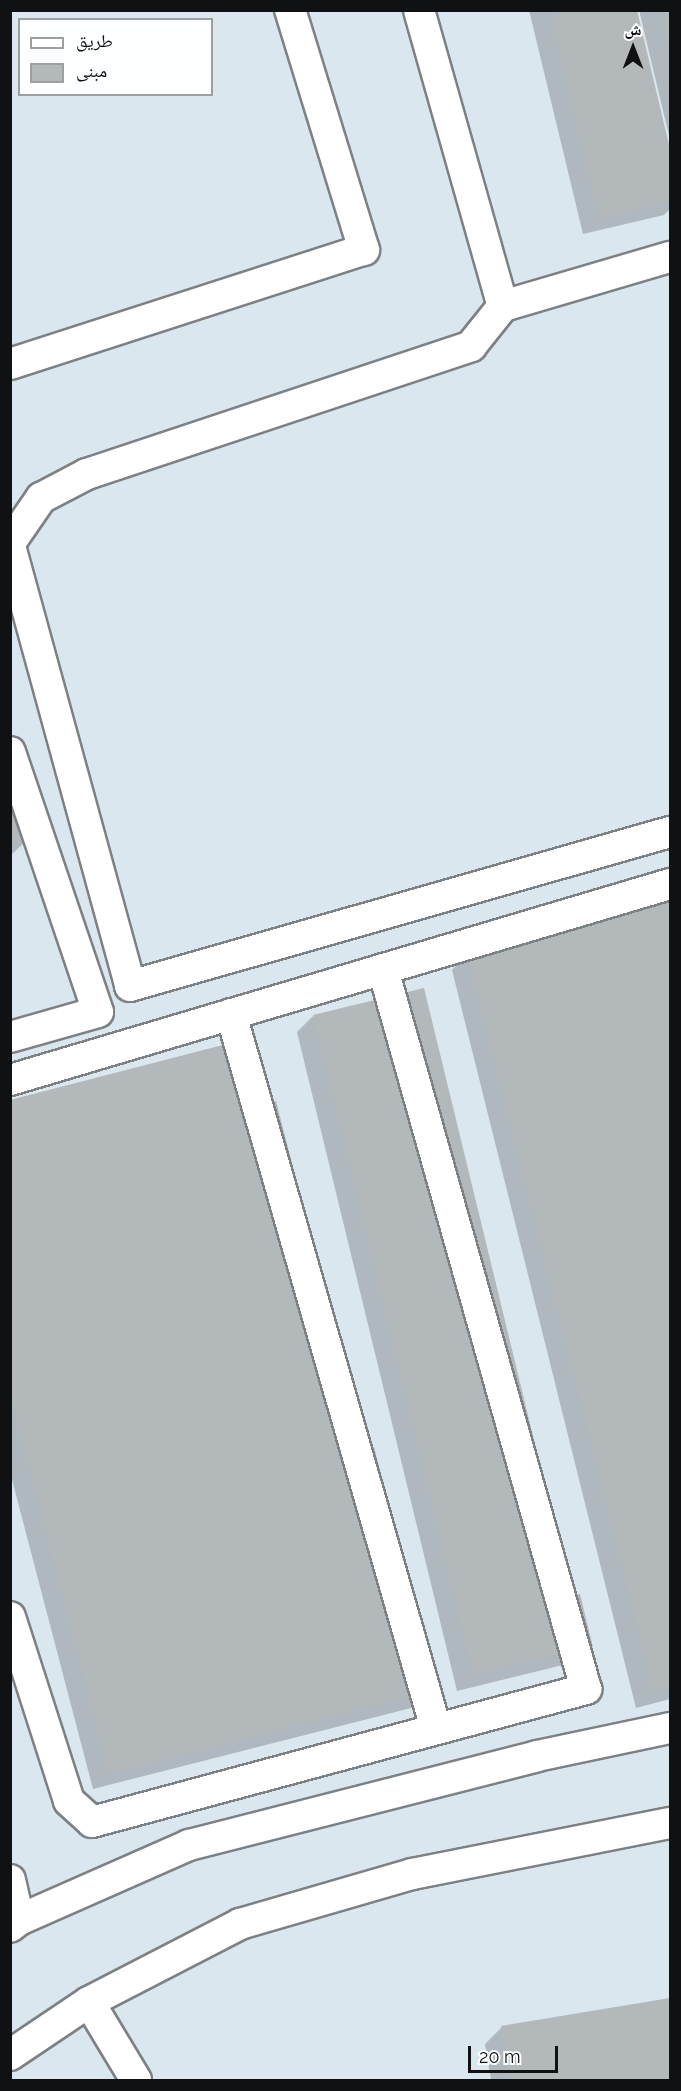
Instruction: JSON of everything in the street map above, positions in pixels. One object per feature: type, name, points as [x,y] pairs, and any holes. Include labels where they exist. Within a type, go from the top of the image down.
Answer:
[{"type":"street","points":[[10,364],[364,250],[290,10]]},
{"type":"street","points":[[419,10],[503,306]]},
{"type":"street","points":[[670,257],[503,306],[471,346],[87,474],[40,498],[10,545],[130,986],[670,832]]},
{"type":"street","points":[[10,752],[98,1012],[10,1037]]},
{"type":"street","points":[[10,1080],[670,884]]},
{"type":"street","points":[[10,1617],[69,1801],[92,1822],[586,1689],[384,969]]},
{"type":"street","points":[[231,1014],[436,1729]]},
{"type":"street","points":[[10,1880],[15,1923],[189,1845],[537,1756],[670,1728]]},
{"type":"street","points":[[10,2055],[89,2002],[240,1924],[412,1874],[670,1823]]},
{"type":"street","points":[[89,2002],[136,2080]]},
{"type":"shaded area","points":[[11,11],[670,11],[670,2080],[11,2080]]},
{"type":"building","points":[[549,10],[637,10],[670,149],[670,202],[599,219]]},
{"type":"building","points":[[659,10],[670,10],[670,54]]},
{"type":"building","points":[[10,778],[28,840],[10,845]]},
{"type":"building","points":[[670,902],[670,1688],[653,1692],[467,952]]},
{"type":"building","points":[[424,988],[572,1596],[580,1594],[593,1647],[473,1675],[313,1015]]},
{"type":"building","points":[[246,1039],[263,1104],[276,1101],[301,1198],[285,1202],[290,1224],[306,1220],[365,1449],[374,1447],[437,1690],[109,1774],[10,1395],[10,1100]]},
{"type":"building","points":[[670,1998],[670,2080],[510,2080],[501,2026]]}]
